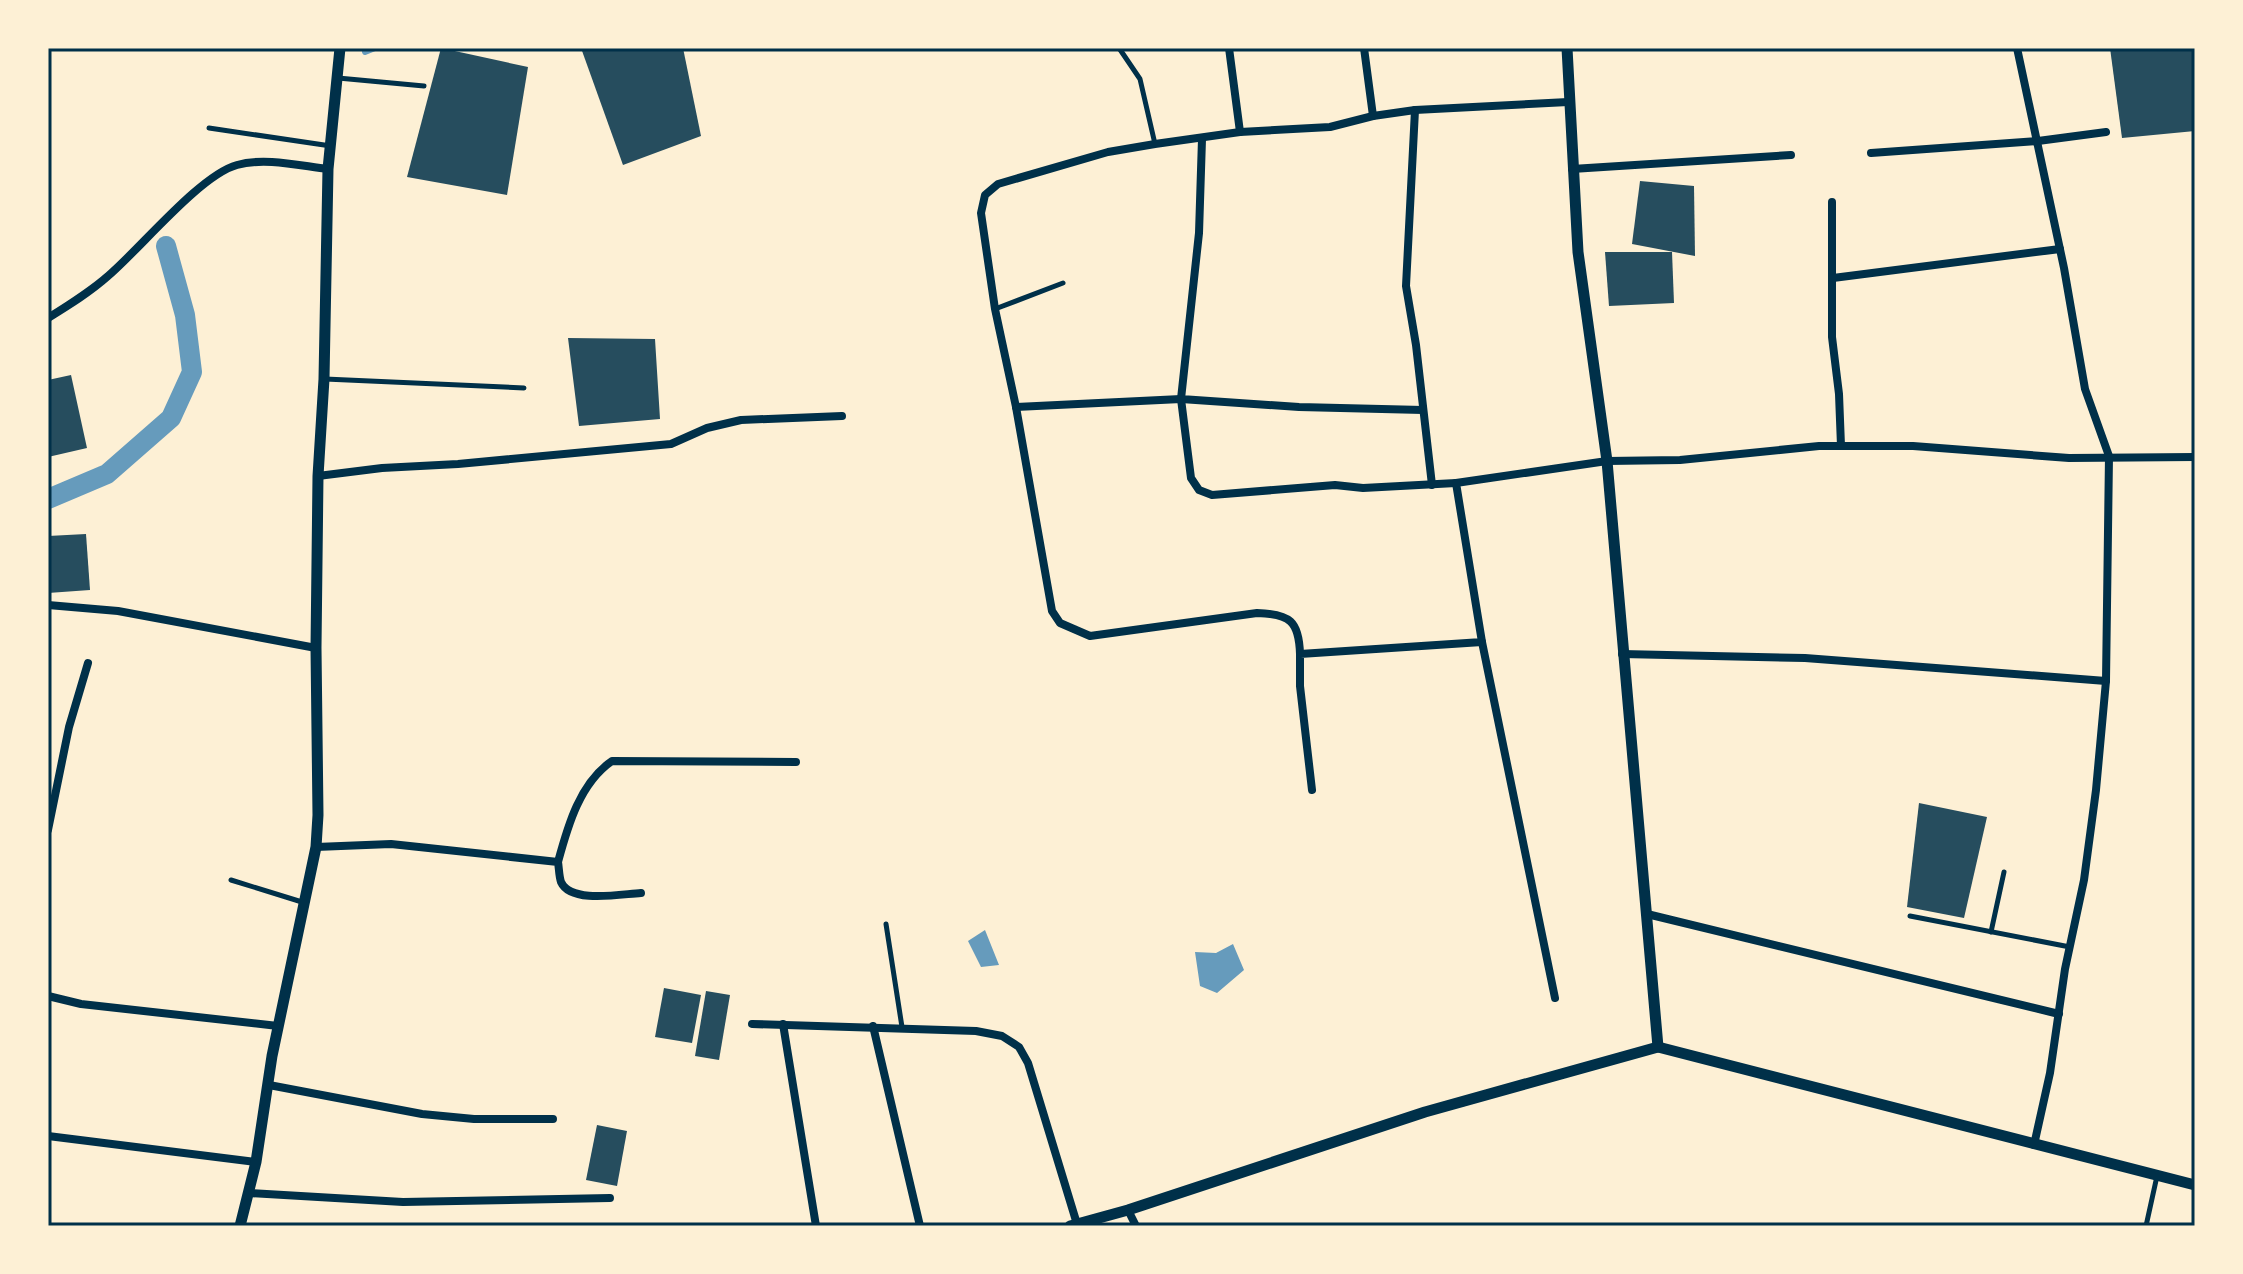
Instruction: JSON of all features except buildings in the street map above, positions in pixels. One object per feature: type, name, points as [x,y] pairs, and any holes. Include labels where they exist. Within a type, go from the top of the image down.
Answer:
[{"type":"street","points":[[240,1226],[256,1162],[278,1026],[316,847],[318,476],[324,379],[328,169],[340,48]]},
{"type":"street","points":[[1229,48],[1240,132]]},
{"type":"street","points":[[1364,48],[1373,116]]},
{"type":"street","points":[[1567,48],[1578,252],[1607,461],[1658,1047]]},
{"type":"street","points":[[2017,48],[2060,249],[2085,389],[2109,456],[2106,681],[2084,880],[2034,1145]]},
{"type":"street","points":[[1312,790],[1300,686],[1299,637],[1293,621],[1278,613],[1257,613],[1090,636],[1060,623],[1052,611],[1016,407],[995,309],[981,213],[985,195],[998,184],[1108,152],[1155,144],[1240,132],[1330,127],[1415,110],[1568,102]]},
{"type":"street","points":[[1415,110],[1406,286],[1432,485]]},
{"type":"street","points":[[1871,153],[2038,141],[2106,132]]},
{"type":"street","points":[[1202,139],[1199,233],[1181,399],[1191,478],[1199,490],[1212,495],[1335,485],[1363,488],[1432,485],[1607,461],[1680,460],[1841,446],[1913,446],[2069,458],[2195,457]]},
{"type":"street","points":[[1572,169],[1791,155]]},
{"type":"street","points":[[48,318],[109,275],[214,175],[238,164],[328,169]]},
{"type":"street","points":[[1832,202],[1832,337],[1841,446]]},
{"type":"street","points":[[1833,278],[2060,249]]},
{"type":"street","points":[[1016,407],[1181,399],[1299,407],[1423,410]]},
{"type":"street","points":[[318,476],[671,444],[707,428],[741,420],[842,416]]},
{"type":"street","points":[[1456,483],[1482,642],[1555,998]]},
{"type":"street","points":[[48,605],[118,611],[316,648]]},
{"type":"street","points":[[1300,654],[1482,642]]},
{"type":"street","points":[[1622,654],[1805,658],[2106,681]]},
{"type":"street","points":[[48,830],[69,727],[88,663]]},
{"type":"street","points":[[641,893],[588,896],[573,894],[561,883],[558,862],[567,829],[589,783],[599,770],[612,761],[796,762]]},
{"type":"street","points":[[316,847],[391,844],[558,862]]},
{"type":"street","points":[[1647,914],[2059,1014]]},
{"type":"street","points":[[48,996],[81,1004],[278,1026]]},
{"type":"street","points":[[752,1024],[902,1027],[976,1031],[1002,1036],[1019,1047],[1028,1063],[1075,1225],[1425,1112],[1658,1047],[2195,1185]]},
{"type":"street","points":[[783,1024],[816,1226]]},
{"type":"street","points":[[873,1026],[920,1226]]},
{"type":"street","points":[[269,1085],[422,1114],[474,1119],[553,1119]]},
{"type":"street","points":[[48,1136],[256,1162]]},
{"type":"street","points":[[249,1193],[403,1202],[610,1198]]},
{"type":"street","points":[[1128,1210],[1136,1226]]},
{"type":"lane","points":[[1119,48],[1140,79],[1155,144]]},
{"type":"lane","points":[[338,78],[424,86]]},
{"type":"lane","points":[[209,128],[332,146]]},
{"type":"lane","points":[[995,309],[1063,283]]},
{"type":"lane","points":[[324,379],[524,388]]},
{"type":"lane","points":[[1991,932],[2004,872]]},
{"type":"lane","points":[[231,880],[302,902]]},
{"type":"lane","points":[[1910,916],[2071,947]]},
{"type":"lane","points":[[886,924],[902,1027]]},
{"type":"lane","points":[[2146,1226],[2157,1176]]},
{"type":"water","points":[[985,930],[999,965],[981,967],[968,941]]},
{"type":"water","points":[[1233,944],[1244,970],[1217,993],[1200,986],[1195,952],[1216,953]]},
{"type":"waterway","points":[[365,52],[375,48]]},
{"type":"waterway","points":[[48,499],[107,474],[171,418],[192,372],[185,315],[166,246]]}]
